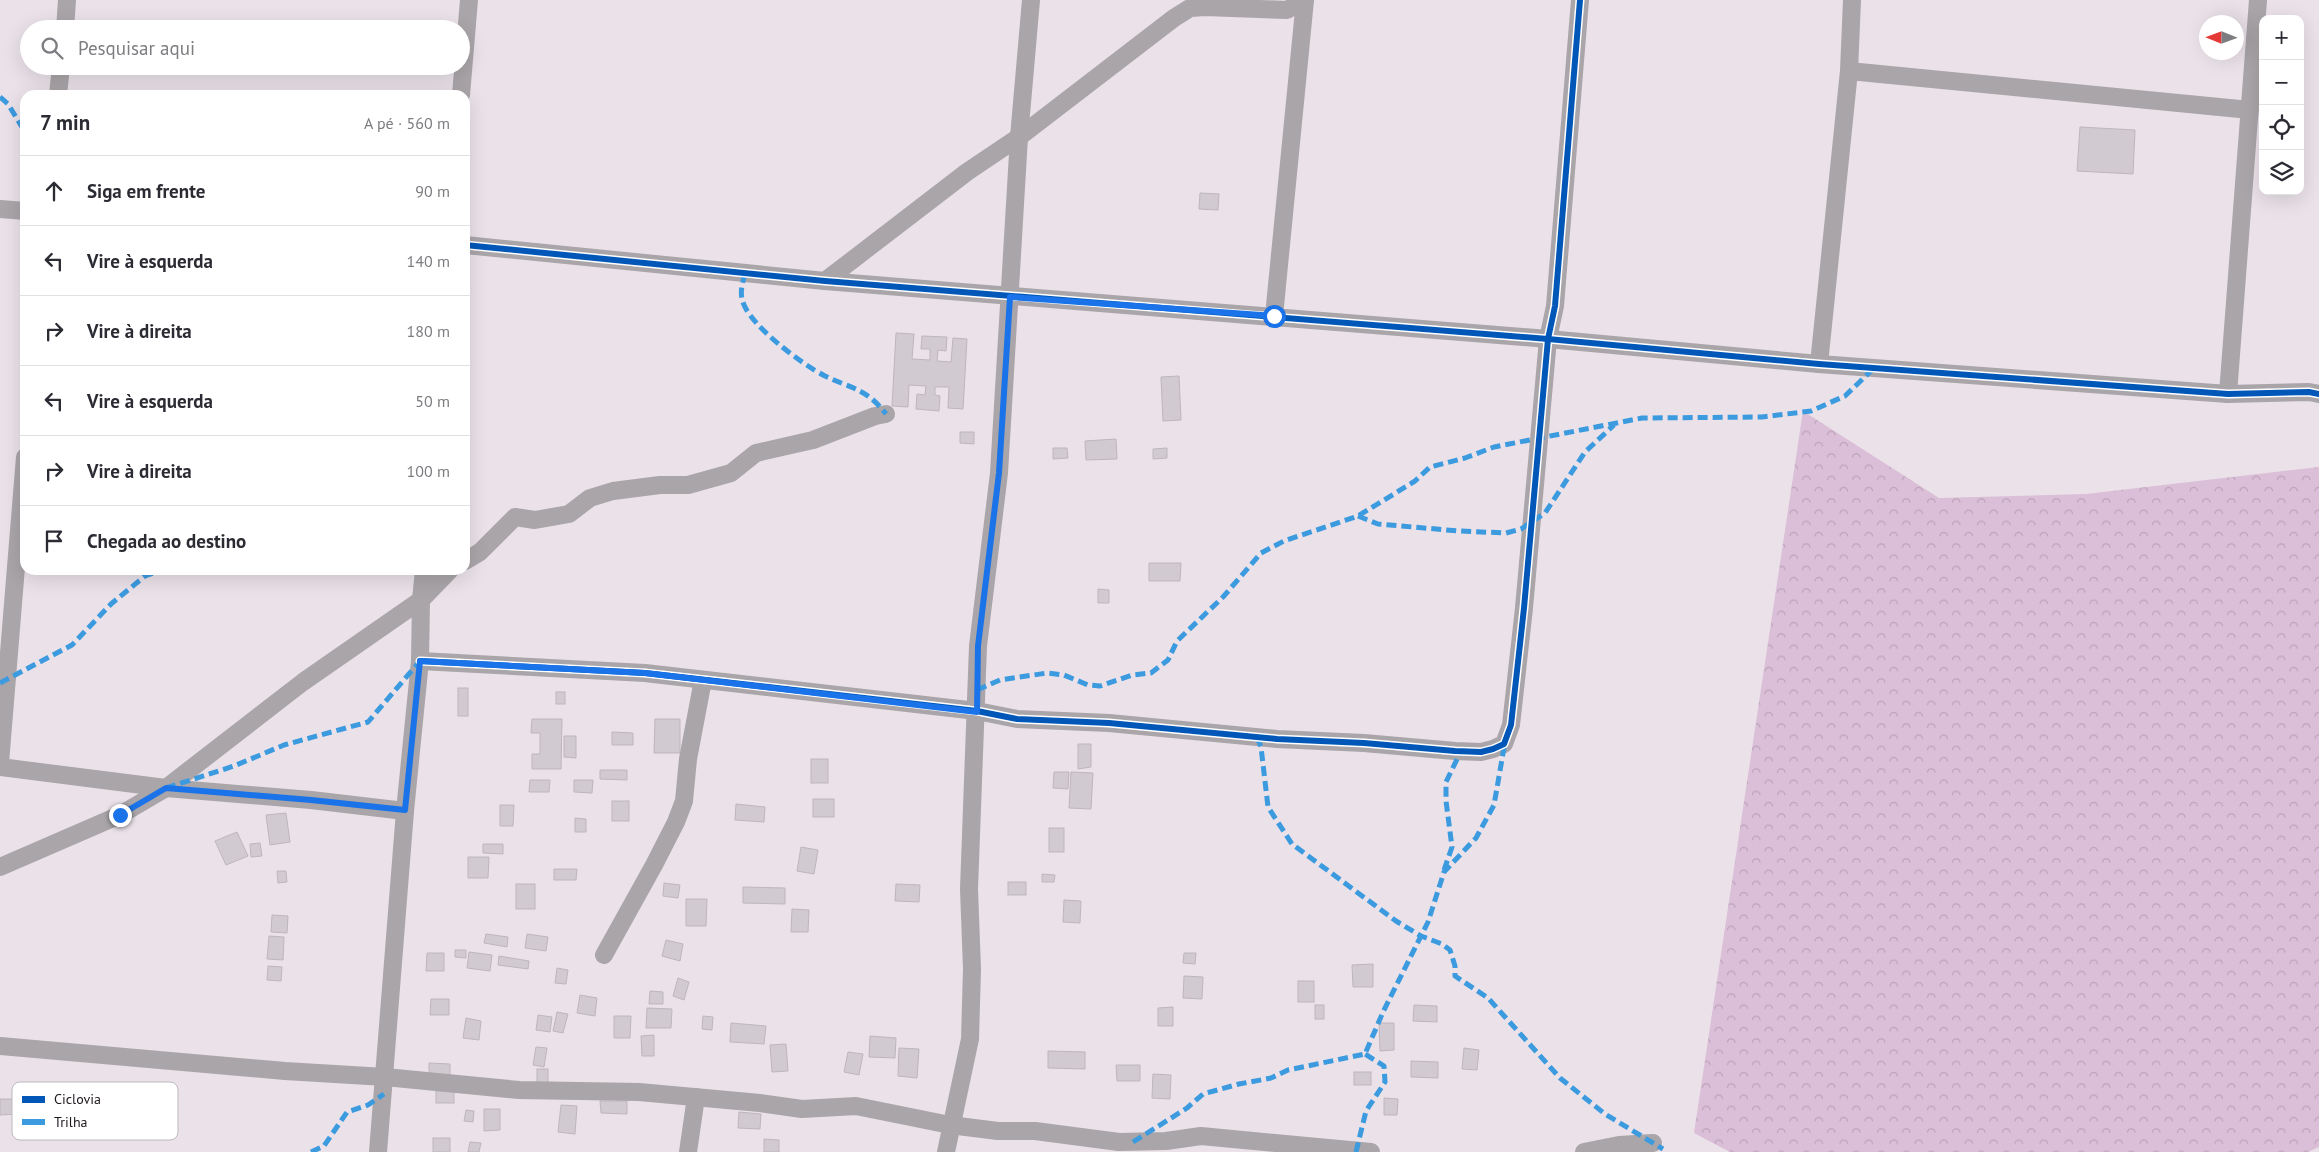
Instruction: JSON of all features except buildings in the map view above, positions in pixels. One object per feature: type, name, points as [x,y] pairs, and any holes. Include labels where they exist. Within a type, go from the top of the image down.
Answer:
[{"type":"street","points":[[66,20],[67,0]]},
{"type":"street","points":[[467,20],[469,0]]},
{"type":"street","points":[[946,1152],[950,1126],[970,1040],[972,969],[969,889],[978,646],[999,473],[1019,137],[1031,0]]},
{"type":"street","points":[[825,281],[967,172],[1019,137],[1174,18],[1190,8],[1287,10],[1305,0]]},
{"type":"street","points":[[1274,316],[1305,0]]},
{"type":"street","points":[[420,661],[645,673],[977,712],[1017,719],[1109,723],[1277,739],[1364,743],[1455,752],[1494,750],[1504,744],[1511,725],[1524,608],[1548,339],[1555,306],[1580,0]]},
{"type":"street","points":[[1819,364],[1849,71],[1852,0]]},
{"type":"street","points":[[2228,394],[2258,0]]},
{"type":"street","points":[[1849,71],[2250,110]]},
{"type":"street","points":[[59,90],[60,75]]},
{"type":"street","points":[[461,90],[463,75]]},
{"type":"street","points":[[0,209],[20,211]]},
{"type":"street","points":[[470,246],[825,281],[1010,297],[1274,316],[1819,364],[2228,394],[2316,392]]},
{"type":"street","points":[[470,558],[480,552],[515,517],[535,520],[569,514],[590,498],[613,491],[660,485],[688,485],[723,476],[731,473],[756,453],[799,445],[886,414]]},
{"type":"street","points":[[0,763],[20,518]]},
{"type":"street","points":[[378,1152],[405,810],[420,661],[424,575]]},
{"type":"street","points":[[0,867],[120,815],[166,788],[303,682],[421,600],[445,575]]},
{"type":"street","points":[[604,955],[654,865],[682,808],[688,759],[703,680]]},
{"type":"street","points":[[0,767],[166,788],[405,810]]},
{"type":"street","points":[[0,1046],[285,1071],[385,1077],[518,1090],[639,1092],[802,1109],[856,1106],[950,1126],[998,1131],[1035,1131],[1119,1142],[1166,1142],[1201,1136],[1371,1152]]},
{"type":"street","points":[[688,1152],[696,1097]]},
{"type":"street","points":[[1584,1152],[1619,1145],[1653,1143]]},
{"type":"green space","points":[[1803,411],[1939,498],[2086,494],[2319,467],[2319,1147],[2308,1152],[1730,1152],[1694,1133]]},
{"type":"marked path","points":[[0,97],[8,104],[20,124]]},
{"type":"marked path","points":[[745,273],[742,299],[754,320],[777,343],[803,363],[815,371],[865,394],[879,405],[886,414]]},
{"type":"marked path","points":[[977,690],[1000,680],[1047,673],[1064,675],[1088,685],[1100,686],[1132,675],[1151,673],[1168,660],[1177,641],[1223,597],[1261,553],[1284,541],[1358,516],[1415,481],[1430,467],[1465,458],[1494,447],[1642,418],[1762,417],[1811,411],[1845,396],[1872,370]]},
{"type":"marked path","points":[[1358,516],[1378,524],[1459,531],[1506,533],[1521,529],[1545,513],[1585,452],[1614,425]]},
{"type":"marked path","points":[[0,683],[72,645],[111,604],[148,575]]},
{"type":"marked path","points":[[166,788],[234,766],[284,745],[368,722],[420,661]]},
{"type":"marked path","points":[[1257,737],[1261,747],[1268,807],[1292,844],[1396,921],[1421,936],[1442,944],[1450,950],[1455,966],[1455,976],[1488,998],[1560,1078],[1605,1114],[1663,1149]]},
{"type":"marked path","points":[[1133,1142],[1187,1108],[1203,1094],[1271,1078],[1288,1070],[1365,1054],[1383,1012],[1428,922],[1444,872],[1476,838],[1494,805],[1505,742]]},
{"type":"marked path","points":[[1444,870],[1452,847],[1446,801],[1446,782],[1461,751]]},
{"type":"marked path","points":[[1356,1152],[1366,1111],[1385,1082],[1384,1066],[1365,1054]]},
{"type":"marked path","points":[[311,1152],[324,1146],[347,1112],[368,1105],[384,1094]]},
{"type":"cycle path","points":[[420,661],[645,673],[977,711],[1017,719],[1109,723],[1277,739],[1364,743],[1481,752],[1504,744],[1511,725],[1524,608],[1548,339],[1555,306],[1580,0]]},
{"type":"cycle path","points":[[470,246],[825,281],[1548,339],[1819,364],[2228,394],[2309,392],[2319,394]]},
{"type":"route","points":[[120,815],[166,788],[405,810],[420,661],[645,673],[977,712],[978,646],[999,473],[1010,297],[1274,316]]}]
